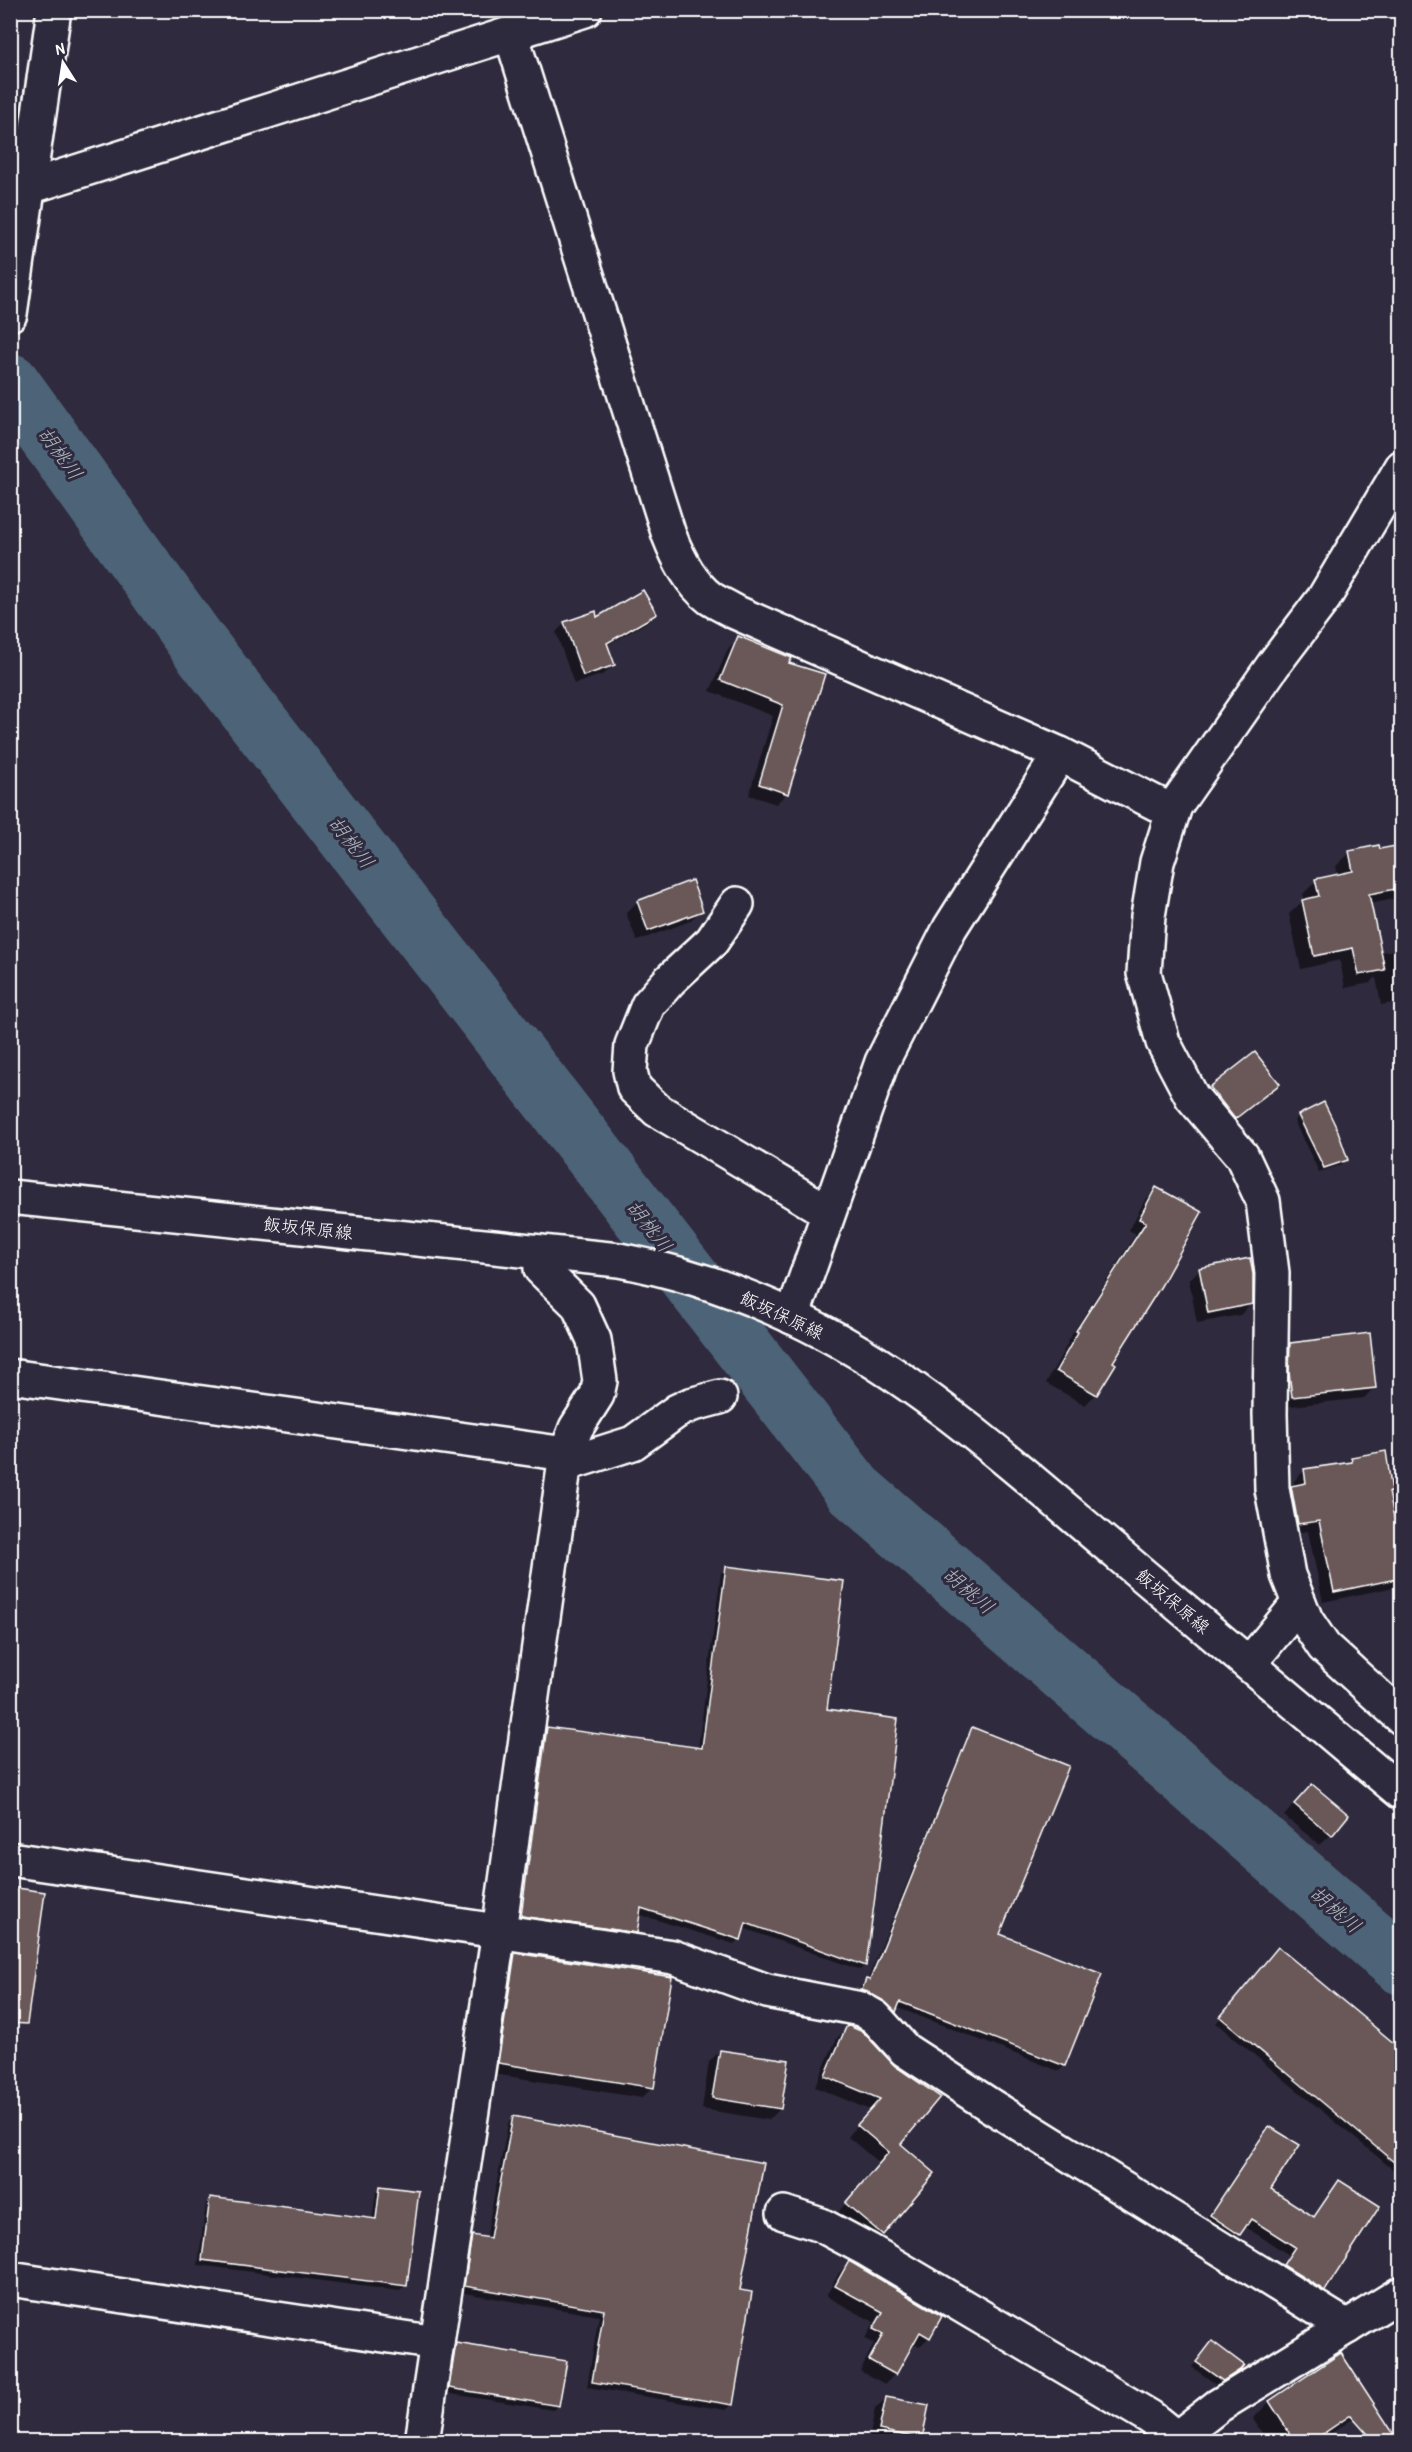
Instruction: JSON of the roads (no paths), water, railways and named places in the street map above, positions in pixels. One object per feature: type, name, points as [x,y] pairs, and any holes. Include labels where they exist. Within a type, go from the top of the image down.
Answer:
[{"type":"street","points":[[10,314],[54,10]]},
{"type":"street","points":[[29,187],[585,10]]},
{"type":"street","points":[[512,34],[669,535],[677,557],[688,574],[710,598],[735,612],[1060,754],[1173,812]]},
{"type":"street","points":[[1401,467],[1324,598],[1211,752],[1173,812],[1157,862],[1148,916],[1144,973],[1163,1042],[1192,1097],[1242,1156],[1263,1201],[1272,1273],[1270,1402],[1272,1489],[1287,1575],[1305,1620],[1324,1647],[1401,1718]]},
{"type":"street","points":[[788,1315],[882,1062],[908,1008],[950,928],[1060,754]]},
{"type":"street","points":[[737,904],[712,940],[648,1005],[632,1045],[630,1071],[634,1088],[657,1110],[828,1212]]},
{"type":"street","name":"飯坂保原線","points":[[10,1197],[639,1264],[680,1273],[788,1315],[854,1351],[907,1384],[996,1451],[1401,1793]]},
{"type":"street","points":[[422,2442],[499,1932],[566,1454],[576,1428],[597,1395],[600,1381],[594,1340],[578,1305],[541,1269],[540,1252]]},
{"type":"street","points":[[10,1376],[566,1454],[576,1461],[633,1443],[677,1411],[720,1397]]},
{"type":"street","points":[[1249,1665],[1299,1603]]},
{"type":"street","points":[[10,1859],[673,1957],[767,1991],[861,2010],[875,2017],[889,2034],[915,2057],[1347,2327]]},
{"type":"street","points":[[784,2213],[821,2226],[868,2250],[1150,2417],[1176,2440],[1218,2406],[1401,2293]]},
{"type":"street","points":[[10,2279],[437,2343]]},
{"type":"waterway","name":"胡桃川","points":[[10,383],[200,647],[854,1490],[1402,1965]]}]
